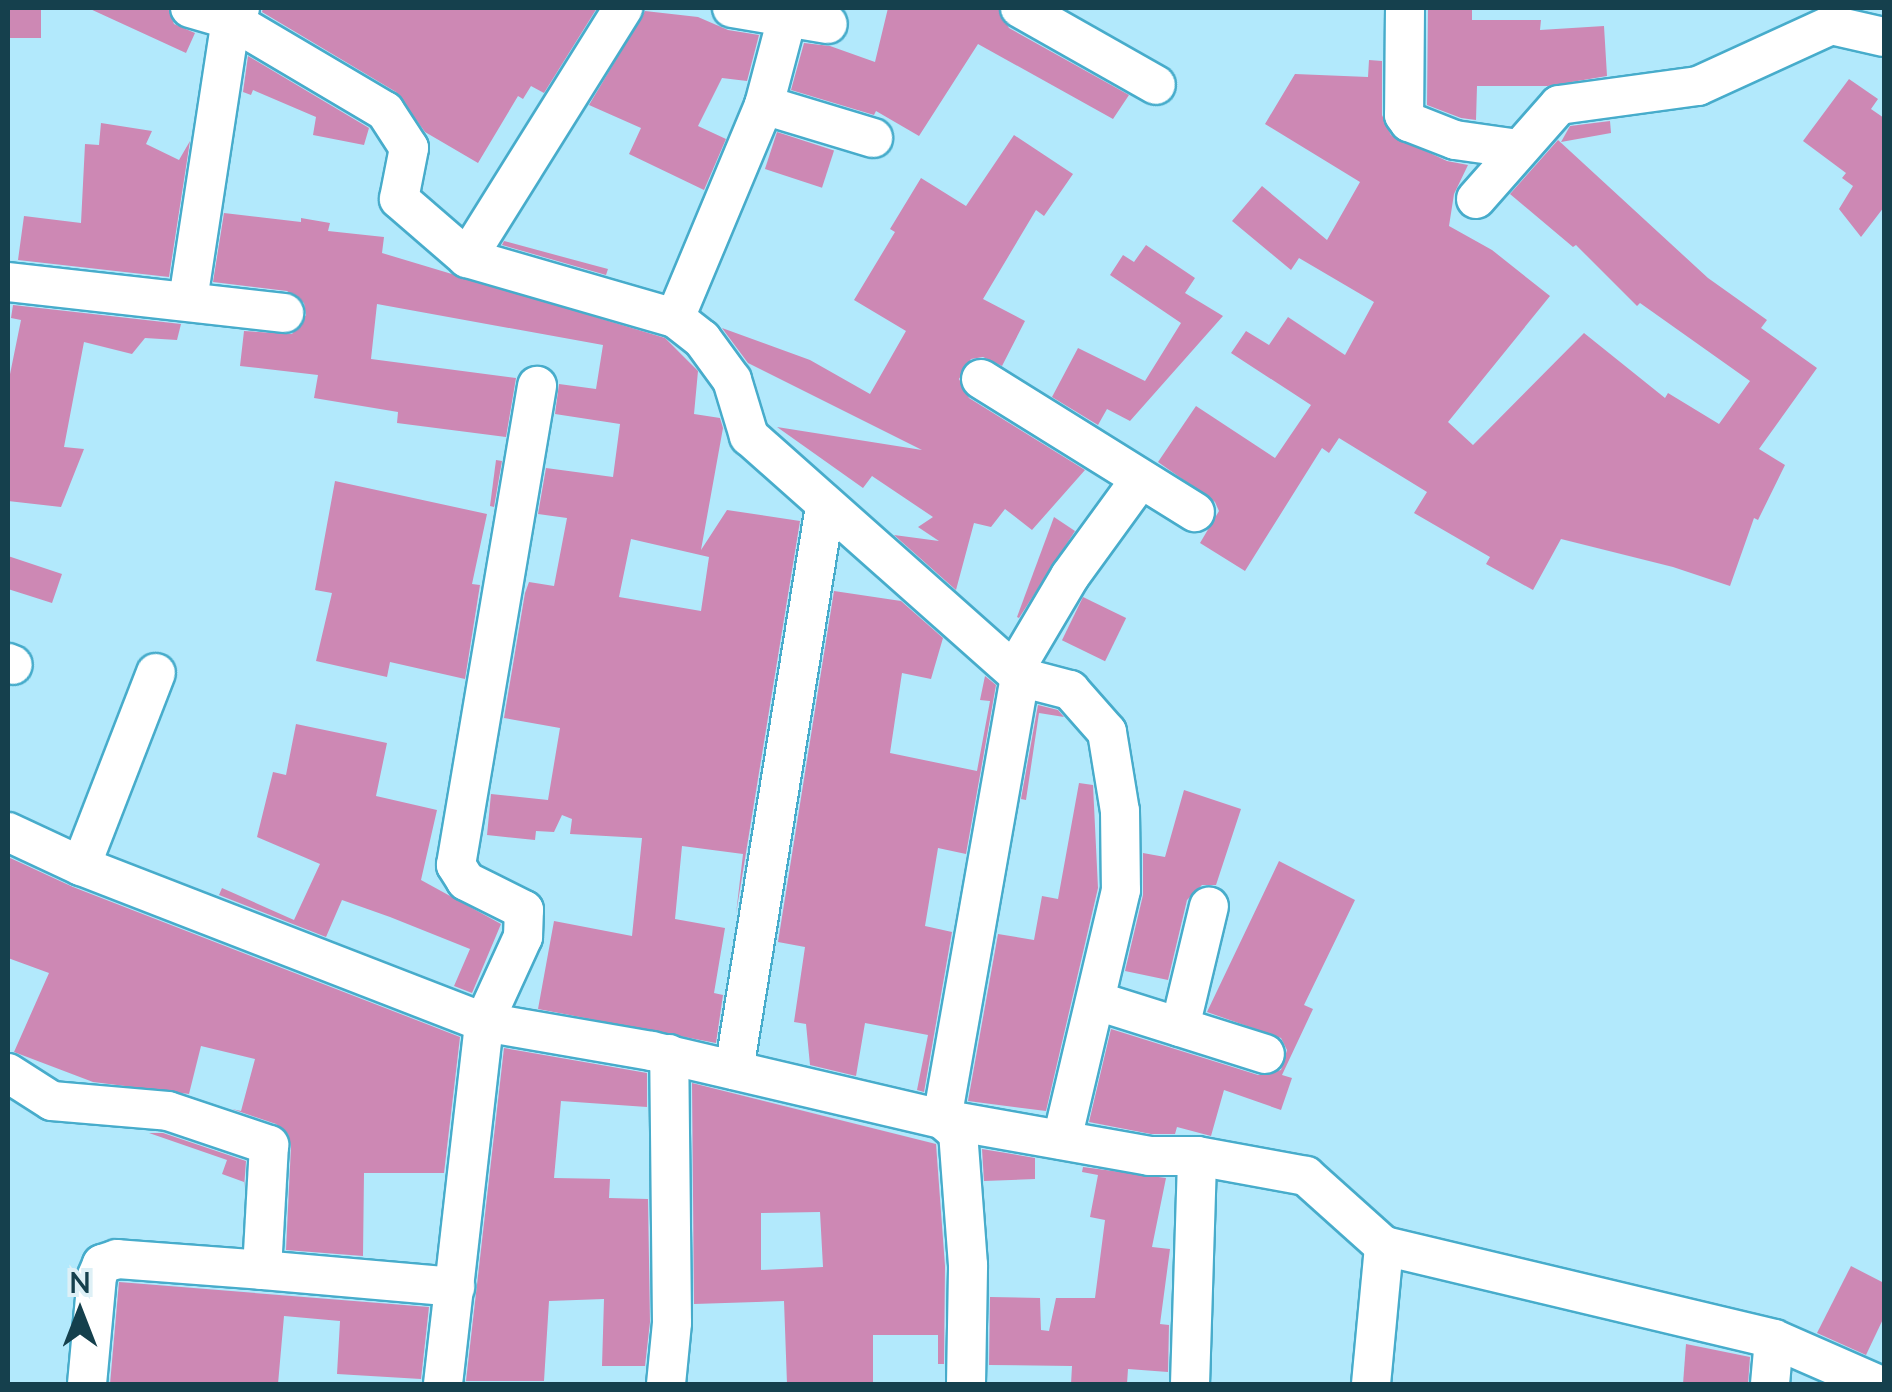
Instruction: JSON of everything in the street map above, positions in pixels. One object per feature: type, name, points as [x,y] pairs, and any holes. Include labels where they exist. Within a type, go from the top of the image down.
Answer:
[{"type":"street","points":[[190,8],[236,14],[385,111],[409,148],[400,198],[467,258],[676,318],[702,339],[732,380],[749,436],[1018,673],[1070,690],[1107,732],[1120,810],[1121,890],[1062,1140]]},
{"type":"street","points":[[467,258],[622,8]]},
{"type":"street","points":[[732,8],[828,24]]},
{"type":"street","points":[[1020,8],[1156,85]]},
{"type":"street","points":[[1405,8],[1404,115],[1409,122],[1454,140],[1518,149]]},
{"type":"street","points":[[188,300],[236,14]]},
{"type":"street","points":[[1476,198],[1559,105],[1698,86],[1831,16],[1884,37]]},
{"type":"street","points":[[676,318],[764,105],[787,18]]},
{"type":"street","points":[[764,105],[873,138]]},
{"type":"street","points":[[8,282],[284,313]]},
{"type":"street","points":[[981,379],[1195,512]]},
{"type":"street","points":[[444,1384],[484,1022],[523,937],[524,910],[466,881],[456,866],[537,386]]},
{"type":"street","points":[[942,1118],[1018,673],[1070,576],[1140,481]]},
{"type":"street","points":[[734,1070],[826,506]]},
{"type":"street","points":[[80,866],[156,673]]},
{"type":"street","points":[[8,832],[80,866],[484,1022],[668,1054],[942,1118],[1149,1156],[1197,1156],[1306,1176],[1384,1246],[1774,1339],[1877,1384]]},
{"type":"street","points":[[1180,1027],[1209,906]]},
{"type":"street","points":[[1096,1001],[1265,1054]]},
{"type":"street","points":[[666,1384],[672,1323],[668,1054]]},
{"type":"street","points":[[8,1073],[52,1101],[168,1111],[269,1145],[262,1270]]},
{"type":"street","points":[[942,1118],[958,1133],[968,1266],[966,1384]]},
{"type":"street","points":[[1190,1384],[1197,1156]]},
{"type":"street","points":[[1372,1384],[1384,1246]]},
{"type":"street","points":[[87,1384],[97,1276],[102,1264],[117,1259],[455,1287]]},
{"type":"street","points":[[1770,1384],[1774,1339]]},
{"type":"building","points":[[8,8],[41,8],[41,38],[8,38]]},
{"type":"building","points":[[88,8],[168,8],[174,24],[195,33],[186,53]]},
{"type":"building","points":[[263,8],[597,8],[544,93],[531,86],[523,99],[518,96],[478,163],[425,132],[396,92],[262,12]]},
{"type":"building","points":[[888,8],[998,8],[1009,28],[1129,95],[1113,119],[978,44],[919,136],[876,111],[874,115],[791,90],[804,43],[830,46],[875,62]]},
{"type":"building","points":[[1428,8],[1472,8],[1472,20],[1541,20],[1540,30],[1604,26],[1607,76],[1548,86],[1477,86],[1476,120],[1461,118],[1427,105]]},
{"type":"building","points":[[645,11],[698,17],[728,30],[759,35],[747,81],[722,78],[698,126],[726,139],[704,190],[629,154],[641,128],[589,105]]},
{"type":"building","points":[[248,56],[369,128],[364,145],[313,135],[316,117],[253,90],[251,95],[243,92]]},
{"type":"building","points":[[1369,60],[1382,61],[1382,115],[1391,135],[1447,161],[1468,165],[1454,194],[1449,226],[1492,250],[1550,296],[1448,422],[1473,445],[1584,333],[1665,398],[1668,393],[1719,424],[1750,381],[1640,303],[1637,306],[1576,245],[1573,247],[1510,194],[1558,140],[1708,278],[1767,320],[1761,328],[1817,368],[1759,449],[1785,465],[1758,520],[1754,518],[1730,586],[1673,567],[1561,539],[1533,590],[1486,564],[1490,557],[1414,513],[1427,492],[1339,438],[1329,453],[1322,448],[1245,571],[1200,543],[1219,511],[1215,502],[1158,462],[1196,406],[1275,458],[1311,405],[1231,353],[1246,331],[1269,345],[1288,317],[1345,355],[1374,302],[1299,258],[1291,270],[1232,221],[1262,186],[1327,240],[1360,182],[1265,124],[1295,74],[1368,77]]},
{"type":"building","points":[[1849,79],[1878,99],[1871,109],[1884,118],[1884,207],[1861,237],[1839,209],[1853,186],[1842,178],[1846,173],[1803,141]]},
{"type":"building","points":[[1610,121],[1611,133],[1561,142],[1570,126]]},
{"type":"building","points":[[101,123],[152,131],[146,144],[179,160],[190,141],[169,277],[18,260],[24,216],[81,223],[85,144],[99,145]]},
{"type":"building","points":[[777,132],[834,151],[822,188],[765,169]]},
{"type":"building","points":[[1014,135],[1073,174],[1044,216],[1036,210],[983,299],[1025,321],[1002,366],[983,357],[971,359],[959,379],[969,398],[1085,470],[1032,530],[1005,509],[991,527],[974,523],[956,590],[894,535],[939,541],[918,527],[933,517],[872,476],[863,488],[777,427],[922,450],[748,363],[722,328],[810,360],[870,394],[906,331],[854,300],[895,232],[890,229],[921,178],[966,206]]},
{"type":"building","points":[[224,213],[301,222],[301,218],[330,223],[328,231],[384,237],[382,253],[665,338],[698,371],[694,414],[720,418],[723,428],[701,550],[727,510],[800,521],[736,914],[743,854],[682,846],[675,919],[725,928],[714,993],[723,995],[716,1043],[538,1009],[554,921],[632,936],[642,838],[570,834],[572,819],[562,815],[554,832],[536,831],[535,840],[487,835],[491,794],[548,800],[560,728],[504,718],[525,593],[529,582],[554,586],[567,518],[538,514],[546,468],[613,477],[620,424],[555,414],[559,384],[596,389],[603,345],[377,304],[371,359],[516,378],[506,437],[397,423],[398,412],[314,398],[318,375],[240,366],[244,331],[292,334],[306,315],[304,303],[287,291],[213,282]],"holes":[[[631,539],[709,557],[701,611],[619,597]]]},
{"type":"building","points":[[504,241],[608,269],[606,275],[502,245]]},
{"type":"building","points":[[1146,245],[1195,278],[1185,293],[1223,316],[1130,421],[1107,409],[1098,425],[1052,397],[1078,348],[1145,381],[1181,323],[1110,275],[1123,255],[1134,262]]},
{"type":"building","points":[[13,305],[181,324],[177,340],[145,338],[132,354],[84,342],[64,447],[84,449],[61,507],[8,501],[8,384],[21,320],[11,318]]},
{"type":"building","points":[[496,460],[502,461],[494,507],[490,506]]},
{"type":"building","points":[[335,481],[487,514],[472,584],[480,585],[465,679],[390,662],[387,677],[316,661],[332,593],[315,590]]},
{"type":"building","points":[[1054,517],[1075,531],[1019,618],[1017,617]]},
{"type":"building","points":[[8,556],[62,574],[52,603],[8,589]]},
{"type":"building","points":[[834,591],[901,601],[943,638],[931,679],[902,673],[890,753],[977,771],[990,701],[980,700],[985,676],[996,685],[966,854],[938,848],[925,926],[952,932],[924,1092],[917,1090],[928,1035],[865,1023],[856,1076],[810,1065],[806,1024],[794,1022],[805,947],[778,942]]},
{"type":"building","points":[[1083,597],[1126,618],[1105,661],[1062,640]]},
{"type":"building","points":[[1038,705],[1058,710],[1064,717],[1039,713],[1026,800],[1021,799]]},
{"type":"building","points":[[296,724],[387,743],[376,796],[437,810],[421,880],[501,924],[472,993],[454,986],[470,949],[390,917],[342,900],[326,937],[219,895],[222,888],[294,920],[320,864],[257,837],[273,772],[286,775]]},
{"type":"building","points":[[1079,783],[1093,785],[1098,888],[1046,1111],[968,1101],[998,934],[1034,940],[1042,896],[1058,899]]},
{"type":"building","points":[[1184,790],[1241,809],[1216,885],[1202,885],[1187,900],[1168,980],[1125,971],[1143,895],[1143,853],[1165,857]]},
{"type":"building","points":[[8,857],[73,887],[460,1037],[444,1173],[364,1173],[363,1256],[286,1250],[291,1146],[288,1134],[276,1124],[232,1109],[241,1111],[255,1059],[201,1046],[189,1094],[93,1082],[14,1052],[49,973],[8,958]]},
{"type":"building","points":[[1279,861],[1355,900],[1304,1005],[1313,1009],[1282,1075],[1292,1078],[1281,1110],[1224,1090],[1211,1136],[1177,1127],[1175,1134],[1151,1134],[1089,1122],[1111,1029],[1258,1075],[1281,1070],[1287,1050],[1281,1038],[1207,1012]]},
{"type":"building","points":[[504,1048],[647,1073],[647,1107],[561,1101],[554,1178],[610,1179],[609,1198],[648,1199],[650,1322],[645,1366],[602,1366],[604,1299],[549,1301],[544,1381],[466,1381]]},
{"type":"building","points":[[692,1083],[936,1144],[945,1266],[944,1364],[938,1364],[938,1335],[873,1335],[873,1384],[787,1384],[784,1301],[694,1304]],"holes":[[[820,1212],[823,1267],[761,1270],[761,1213]]]},
{"type":"building","points":[[149,1133],[163,1133],[246,1161],[244,1188],[244,1182],[222,1174],[227,1160]]},
{"type":"building","points":[[982,1149],[1035,1158],[1035,1179],[984,1181]]},
{"type":"building","points":[[1083,1167],[1166,1178],[1152,1247],[1170,1249],[1160,1324],[1169,1325],[1168,1372],[1128,1369],[1127,1384],[1071,1384],[1072,1366],[989,1365],[990,1297],[1040,1298],[1041,1330],[1049,1331],[1056,1298],[1095,1298],[1105,1220],[1090,1217],[1098,1175],[1082,1172]]},
{"type":"building","points":[[1851,1266],[1884,1283],[1884,1317],[1866,1355],[1817,1333]]},
{"type":"building","points":[[119,1282],[429,1307],[421,1379],[337,1374],[340,1321],[284,1316],[278,1384],[110,1384]]},
{"type":"building","points":[[1686,1344],[1750,1357],[1748,1384],[1683,1384]]}]
